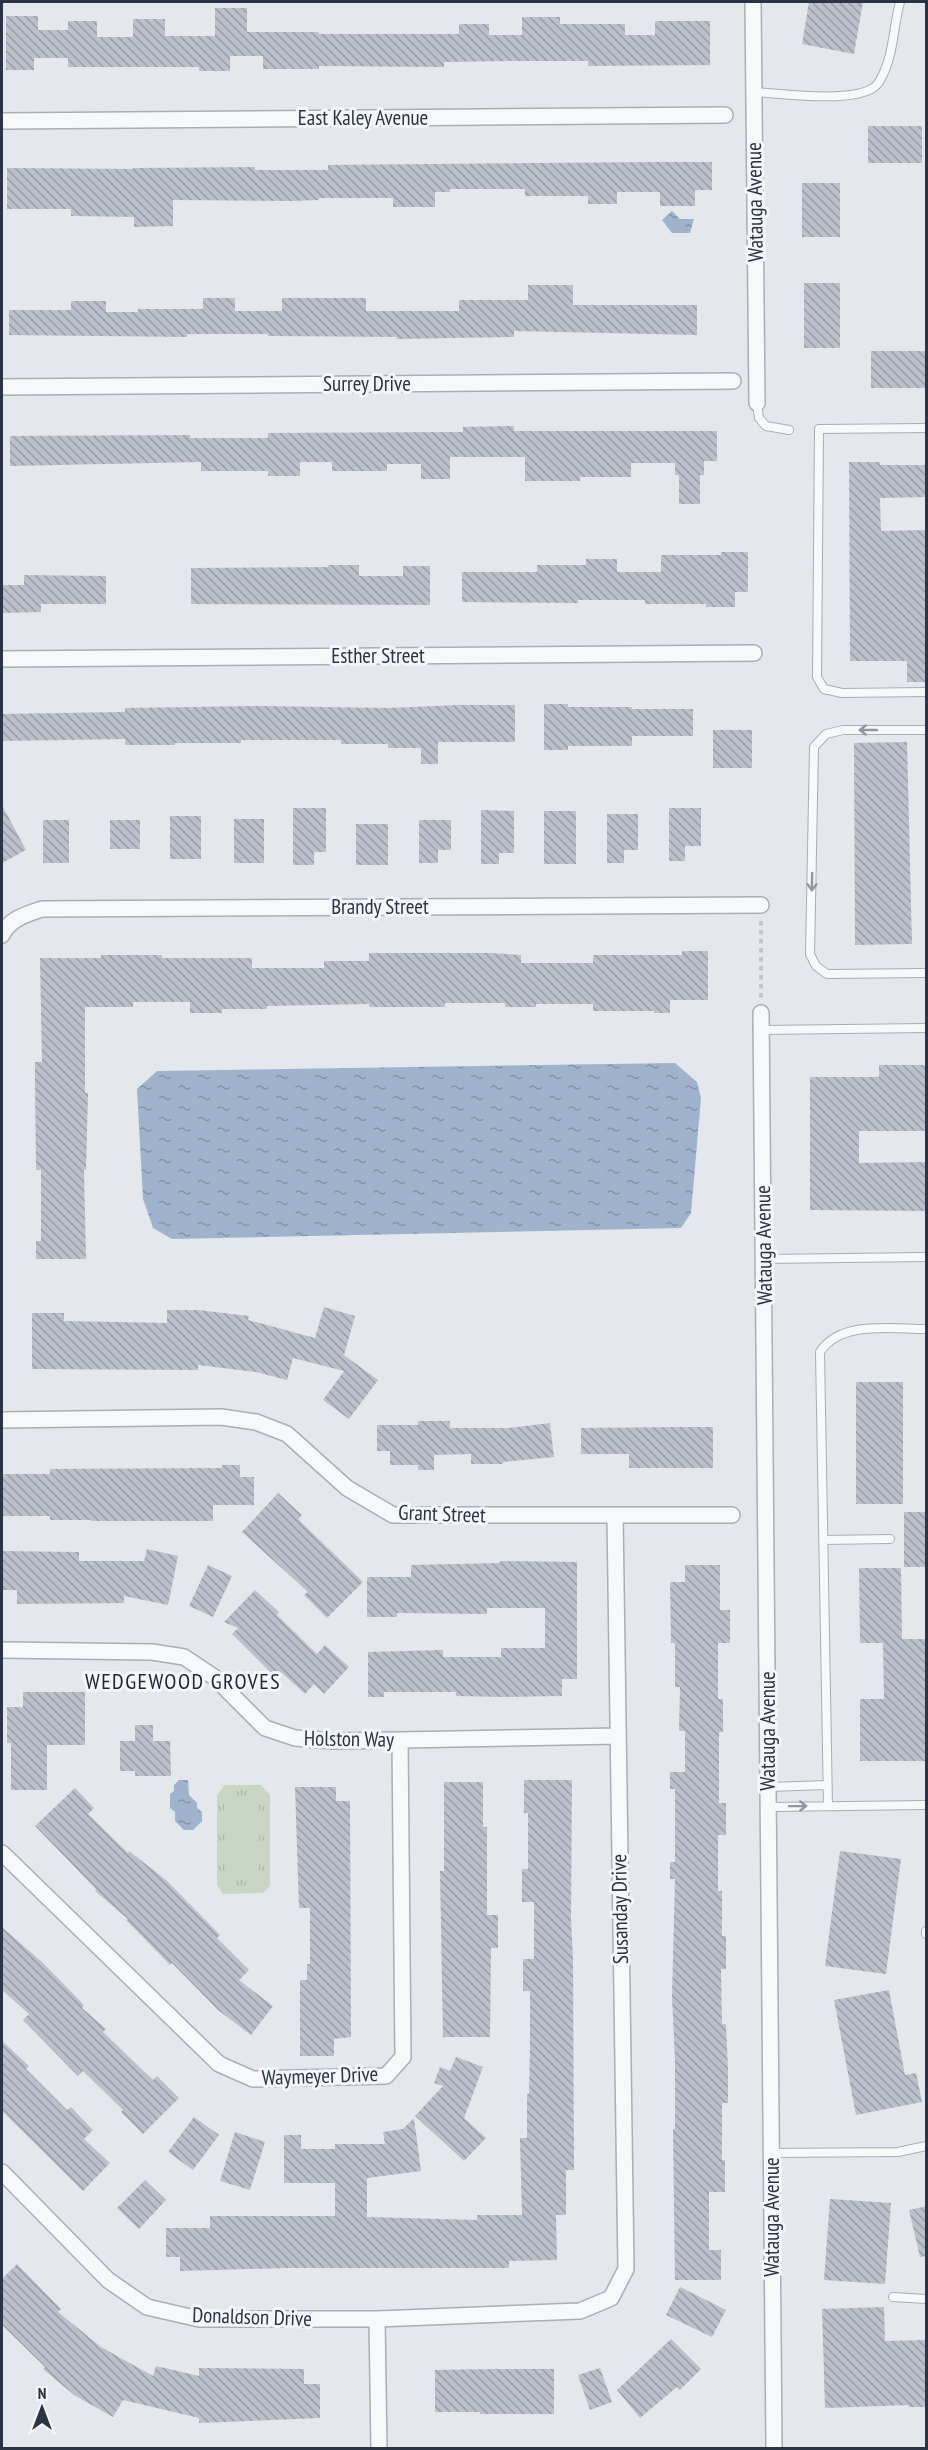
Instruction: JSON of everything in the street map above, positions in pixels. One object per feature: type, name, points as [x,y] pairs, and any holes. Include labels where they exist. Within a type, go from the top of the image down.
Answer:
[{"type":"street","name":"Watauga Avenue","points":[[753,2],[757,403]]},
{"type":"street","name":"East Kaley Avenue","points":[[2,121],[725,115]]},
{"type":"street","name":"Surrey Drive","points":[[2,387],[733,381]]},
{"type":"street","name":"Esther Street","points":[[2,659],[754,653]]},
{"type":"street","name":"Brandy Street","points":[[3,932],[20,916],[42,909],[761,905]]},
{"type":"street","name":"Watauga Avenue","points":[[761,1013],[774,2448]]},
{"type":"street","name":"Grant Street","points":[[2,1420],[221,1417],[256,1422],[287,1434],[346,1488],[393,1515],[732,1515]]},
{"type":"street","name":"Susanday Drive","points":[[611,2298],[626,2269],[615,1515]]},
{"type":"street","name":"Holston Way","points":[[2,1650],[152,1652],[184,1657],[214,1677],[265,1728],[295,1738],[332,1741],[618,1736]]},
{"type":"street","name":"Waymeyer Drive","points":[[2,1852],[219,2064],[253,2079],[386,2076],[403,2056],[400,1740]]},
{"type":"street","name":"Donaldson Drive","points":[[2,2172],[108,2280],[147,2307],[199,2319],[377,2319],[580,2311],[611,2298]]},
{"type":"street","points":[[377,2319],[379,2448]]},
{"type":"lane","points":[[754,92],[840,96],[870,91],[879,83],[885,68],[900,2]]},
{"type":"lane","points":[[757,403],[759,418],[766,426],[789,430]]},
{"type":"lane","points":[[927,428],[819,429],[817,677],[824,689],[842,693],[927,692]]},
{"type":"lane","points":[[927,730],[843,730],[826,734],[814,747],[810,954],[816,966],[826,974],[927,973]]},
{"type":"lane","points":[[761,1030],[927,1028]]},
{"type":"lane","points":[[764,1259],[927,1257]]},
{"type":"lane","points":[[828,1806],[820,1352],[827,1341],[843,1332],[927,1329]]},
{"type":"lane","points":[[823,1540],[890,1539]]},
{"type":"lane","points":[[769,1787],[827,1785]]},
{"type":"lane","points":[[769,1807],[927,1805]]},
{"type":"lane","points":[[771,2153],[898,2152],[927,2146]]},
{"type":"lane","points":[[893,2297],[927,2299]]},
{"type":"path","points":[[761,905],[761,1013]]},
{"type":"green space","points":[[225,1785],[261,1785],[270,1795],[270,1886],[263,1893],[223,1894],[217,1885],[217,1795]]},
{"type":"green space","points":[[226,1804],[259,1804],[259,1875],[226,1875]]},
{"type":"water","points":[[672,211],[680,219],[694,219],[690,233],[672,233],[662,220]]},
{"type":"water","points":[[675,1063],[697,1082],[701,1098],[691,1213],[681,1228],[172,1239],[153,1228],[143,1199],[137,1089],[157,1071]]},
{"type":"water","points":[[179,1780],[188,1780],[189,1795],[202,1812],[202,1821],[193,1830],[184,1830],[175,1821],[175,1812],[170,1808],[170,1794]]},
{"type":"building","points":[[809,2],[863,2],[854,54],[802,44]]},
{"type":"building","points":[[215,8],[247,8],[247,32],[319,32],[319,34],[459,34],[459,24],[489,24],[489,35],[522,35],[522,17],[560,17],[560,24],[625,24],[625,35],[655,35],[655,21],[710,21],[710,65],[588,66],[588,61],[512,61],[444,62],[444,67],[319,66],[319,69],[263,69],[263,56],[230,56],[230,71],[199,71],[199,67],[68,67],[68,58],[34,58],[34,70],[6,70],[6,16],[38,16],[38,30],[68,30],[68,21],[97,21],[97,37],[133,37],[133,19],[165,19],[165,36],[215,36]]},
{"type":"building","points":[[868,126],[922,126],[922,163],[868,163]]},
{"type":"building","points":[[712,162],[712,190],[695,190],[695,206],[660,206],[660,192],[617,192],[617,204],[588,204],[588,196],[525,196],[525,189],[450,189],[450,192],[435,192],[435,207],[393,207],[393,198],[319,198],[319,200],[292,201],[173,200],[173,226],[134,227],[134,217],[71,216],[71,209],[7,209],[7,168],[255,167],[255,170],[328,170],[328,165]]},
{"type":"building","points":[[802,183],[840,183],[840,237],[802,237]]},
{"type":"building","points":[[804,283],[840,283],[840,348],[804,348]]},
{"type":"building","points":[[528,285],[573,285],[573,305],[697,305],[697,335],[514,331],[514,337],[397,339],[397,337],[268,336],[268,334],[187,334],[187,337],[9,335],[9,310],[71,310],[71,301],[106,301],[106,312],[138,312],[138,309],[203,309],[203,298],[235,298],[235,311],[282,311],[282,298],[366,298],[366,311],[459,311],[459,300],[528,300]]},
{"type":"building","points":[[871,351],[927,351],[927,388],[871,388]]},
{"type":"building","points":[[514,426],[514,431],[717,431],[717,461],[704,461],[704,475],[700,475],[700,504],[679,504],[679,475],[675,475],[675,463],[631,463],[631,477],[580,477],[580,481],[525,481],[525,457],[450,457],[450,479],[421,479],[421,464],[387,464],[387,471],[332,471],[332,462],[300,462],[300,476],[268,476],[268,471],[201,471],[201,462],[10,466],[10,436],[190,435],[190,438],[268,438],[268,433],[463,432],[463,427]]},
{"type":"building","points":[[849,462],[880,462],[880,465],[927,465],[927,497],[880,498],[881,531],[927,530],[927,682],[907,682],[907,661],[850,661]]},
{"type":"building","points":[[721,552],[748,552],[748,592],[735,592],[735,607],[706,607],[706,604],[645,604],[645,600],[578,600],[578,603],[462,602],[462,572],[537,572],[537,565],[586,565],[586,559],[617,559],[617,572],[661,572],[661,555],[721,555]]},
{"type":"building","points":[[328,565],[359,565],[359,576],[403,576],[403,566],[430,566],[430,605],[191,604],[191,568],[328,567]]},
{"type":"building","points":[[24,575],[106,576],[106,604],[41,604],[41,612],[2,613],[2,585],[24,585]]},
{"type":"building","points":[[544,704],[568,704],[568,707],[693,709],[693,736],[632,736],[632,746],[568,746],[568,750],[544,750]]},
{"type":"building","points":[[515,705],[515,742],[438,742],[438,764],[421,764],[421,748],[388,748],[388,744],[341,744],[341,740],[241,740],[241,743],[175,743],[175,745],[125,745],[125,739],[2,741],[2,714],[125,712],[125,708],[261,706],[388,708]]},
{"type":"building","points":[[713,730],[752,730],[752,768],[713,768]]},
{"type":"building","points":[[907,742],[912,944],[855,945],[854,743]]},
{"type":"building","points":[[2,805],[26,850],[2,863]]},
{"type":"building","points":[[293,808],[326,808],[326,852],[314,852],[314,865],[293,865]]},
{"type":"building","points":[[669,808],[701,808],[701,846],[685,846],[685,861],[669,861]]},
{"type":"building","points":[[481,810],[514,811],[514,853],[499,853],[499,864],[481,864]]},
{"type":"building","points":[[544,811],[576,811],[576,864],[544,864]]},
{"type":"building","points":[[607,814],[638,814],[638,850],[624,850],[624,863],[607,863]]},
{"type":"building","points":[[170,816],[201,816],[201,859],[170,859]]},
{"type":"building","points":[[234,819],[264,819],[264,863],[234,863]]},
{"type":"building","points":[[43,820],[69,820],[69,863],[43,863]]},
{"type":"building","points":[[110,820],[140,820],[140,849],[110,849]]},
{"type":"building","points":[[419,820],[451,820],[451,850],[438,850],[438,863],[419,863]]},
{"type":"building","points":[[356,824],[388,824],[388,865],[356,865]]},
{"type":"building","points":[[682,951],[708,951],[708,1000],[670,1000],[670,1013],[593,1011],[593,1004],[536,1004],[536,1007],[505,1007],[505,1003],[445,1003],[445,1007],[369,1007],[369,1004],[267,1006],[267,1009],[222,1009],[222,1013],[190,1013],[190,1002],[133,1002],[133,1007],[85,1007],[85,1093],[88,1093],[86,1170],[84,1170],[86,1259],[36,1259],[36,1241],[41,1241],[41,1170],[36,1170],[35,1081],[35,1062],[42,1062],[40,958],[162,955],[162,958],[252,958],[252,968],[324,968],[324,961],[369,961],[369,953],[491,953],[521,955],[521,963],[593,963],[593,955],[682,955]]},
{"type":"building","points":[[879,1065],[925,1065],[925,1131],[859,1131],[859,1163],[927,1162],[927,1211],[810,1210],[810,1077],[879,1077]]},
{"type":"building","points":[[324,1307],[355,1316],[344,1355],[378,1380],[349,1419],[323,1400],[344,1371],[293,1358],[287,1380],[256,1372],[198,1365],[198,1370],[32,1369],[32,1313],[64,1313],[64,1321],[167,1323],[167,1310],[198,1310],[249,1316],[248,1320],[315,1338]]},
{"type":"building","points":[[856,1382],[903,1382],[903,1504],[856,1504]]},
{"type":"building","points":[[418,1421],[450,1421],[450,1428],[509,1428],[550,1423],[554,1457],[503,1462],[503,1464],[471,1464],[471,1454],[434,1455],[434,1470],[418,1470],[418,1465],[390,1465],[390,1451],[377,1451],[377,1425],[418,1425]]},
{"type":"building","points":[[713,1427],[713,1468],[629,1468],[629,1454],[581,1454],[581,1428]]},
{"type":"building","points":[[222,1465],[240,1465],[240,1477],[254,1477],[254,1505],[213,1505],[213,1521],[91,1521],[50,1520],[50,1516],[3,1516],[3,1474],[50,1474],[50,1469],[222,1468]]},
{"type":"building","points":[[278,1493],[302,1515],[298,1519],[363,1582],[327,1618],[304,1595],[308,1592],[242,1532]]},
{"type":"building","points":[[904,1512],[927,1512],[927,1567],[904,1567]]},
{"type":"building","points":[[147,1549],[178,1556],[168,1605],[124,1596],[124,1603],[17,1604],[17,1590],[2,1590],[2,1551],[79,1552],[79,1561],[144,1561]]},
{"type":"building","points":[[500,1561],[577,1562],[577,1679],[562,1679],[562,1696],[456,1696],[456,1692],[384,1692],[384,1697],[368,1697],[368,1652],[443,1650],[443,1657],[501,1657],[501,1648],[545,1648],[545,1608],[487,1608],[487,1614],[397,1613],[397,1617],[367,1617],[367,1577],[411,1577],[411,1565],[500,1563]]},
{"type":"building","points":[[208,1565],[232,1576],[213,1617],[189,1606]]},
{"type":"building","points":[[685,1565],[720,1565],[720,1610],[730,1610],[730,1643],[718,1643],[718,1699],[723,1699],[723,1732],[719,1732],[719,1803],[726,1803],[726,1835],[718,1835],[718,1891],[722,1891],[722,1936],[726,1936],[726,1969],[721,1969],[722,2024],[726,2024],[728,2070],[728,2103],[722,2103],[722,2160],[725,2160],[725,2192],[709,2192],[709,2250],[721,2250],[721,2280],[675,2280],[673,2129],[675,2129],[675,2059],[672,1997],[675,1879],[670,1879],[670,1862],[675,1862],[675,1789],[670,1789],[670,1772],[685,1772],[685,1731],[679,1731],[680,1687],[675,1687],[675,1643],[671,1643],[670,1582],[685,1582]]},
{"type":"building","points":[[859,1568],[901,1568],[902,1639],[926,1639],[927,1761],[860,1761],[860,1699],[884,1699],[883,1643],[860,1643]]},
{"type":"building","points":[[255,1590],[279,1612],[277,1615],[317,1654],[325,1645],[349,1667],[324,1694],[314,1684],[305,1694],[282,1673],[277,1679],[232,1634],[238,1628],[224,1622]]},
{"type":"building","points":[[23,1692],[85,1692],[85,1745],[47,1745],[47,1790],[11,1790],[11,1743],[7,1743],[7,1707],[23,1707]]},
{"type":"building","points":[[135,1725],[153,1725],[153,1741],[170,1741],[171,1776],[135,1776],[135,1771],[120,1771],[120,1741],[135,1741]]},
{"type":"building","points":[[524,1780],[572,1780],[574,2170],[566,2170],[566,2215],[556,2215],[557,2260],[509,2261],[509,2268],[287,2268],[180,2271],[180,2257],[166,2257],[166,2228],[210,2228],[210,2216],[335,2216],[335,2183],[284,2183],[284,2135],[301,2135],[301,2149],[335,2149],[335,2144],[385,2144],[383,2132],[403,2129],[414,2118],[421,2171],[367,2178],[367,2217],[477,2220],[477,2215],[522,2215],[520,2138],[527,2138],[530,2048],[530,1991],[523,1991],[523,1959],[534,1959],[534,1902],[522,1902],[522,1869],[528,1869],[528,1813],[524,1813]]},
{"type":"building","points":[[444,1782],[483,1782],[483,1827],[487,1827],[487,1915],[498,1915],[498,1948],[491,1948],[490,2037],[443,2037],[440,1871],[444,1871]]},
{"type":"building","points":[[295,1787],[336,1787],[336,1801],[350,1801],[351,2037],[334,2039],[334,2056],[300,2056],[300,1980],[307,1980],[307,1964],[310,1964],[310,1908],[299,1908]]},
{"type":"building","points":[[75,1788],[94,1808],[88,1814],[128,1853],[129,1851],[166,1880],[220,1935],[217,1938],[249,1970],[239,1980],[273,2006],[251,2035],[218,2010],[172,1963],[170,1965],[126,1920],[128,1919],[95,1891],[96,1889],[35,1826]]},
{"type":"building","points":[[840,1851],[901,1859],[886,1974],[825,1966]]},
{"type":"building","points":[[2,1927],[43,1963],[84,2005],[82,2008],[106,2029],[103,2032],[153,2080],[157,2076],[179,2098],[143,2134],[121,2112],[123,2110],[83,2071],[78,2076],[23,2020],[29,2014],[2,1990]]},
{"type":"building","points":[[889,1990],[905,2075],[916,2073],[922,2102],[856,2115],[834,2000]]},
{"type":"building","points":[[2,2041],[29,2066],[26,2069],[67,2110],[71,2107],[93,2130],[84,2139],[110,2163],[83,2191],[2,2111]]},
{"type":"building","points":[[456,2057],[483,2067],[464,2118],[486,2138],[464,2161],[415,2116],[443,2086],[434,2083],[440,2067],[450,2071]]},
{"type":"building","points":[[194,2117],[219,2135],[193,2170],[168,2152]]},
{"type":"building","points":[[235,2132],[265,2142],[250,2190],[220,2181]]},
{"type":"building","points":[[145,2180],[166,2200],[139,2229],[117,2208]]},
{"type":"building","points":[[830,2199],[891,2203],[885,2284],[824,2280]]},
{"type":"building","points":[[927,2206],[927,2256],[920,2257],[909,2210]]},
{"type":"building","points":[[17,2264],[61,2309],[58,2312],[101,2347],[153,2376],[156,2366],[199,2376],[199,2368],[304,2369],[304,2384],[320,2384],[320,2418],[199,2423],[199,2418],[123,2400],[113,2417],[74,2395],[43,2369],[45,2367],[2,2325],[2,2279]]},
{"type":"building","points":[[680,2287],[726,2310],[712,2337],[666,2315]]},
{"type":"building","points":[[884,2307],[885,2341],[927,2340],[927,2407],[909,2407],[909,2405],[825,2408],[822,2309]]},
{"type":"building","points":[[671,2339],[701,2369],[680,2390],[677,2387],[640,2418],[617,2390]]},
{"type":"building","points":[[600,2368],[612,2402],[590,2410],[578,2375]]},
{"type":"building","points":[[554,2369],[554,2414],[435,2412],[435,2370]]},
{"type":"district","name":"WEDGEWOOD GROVES","points":[[183,1681]]}]
